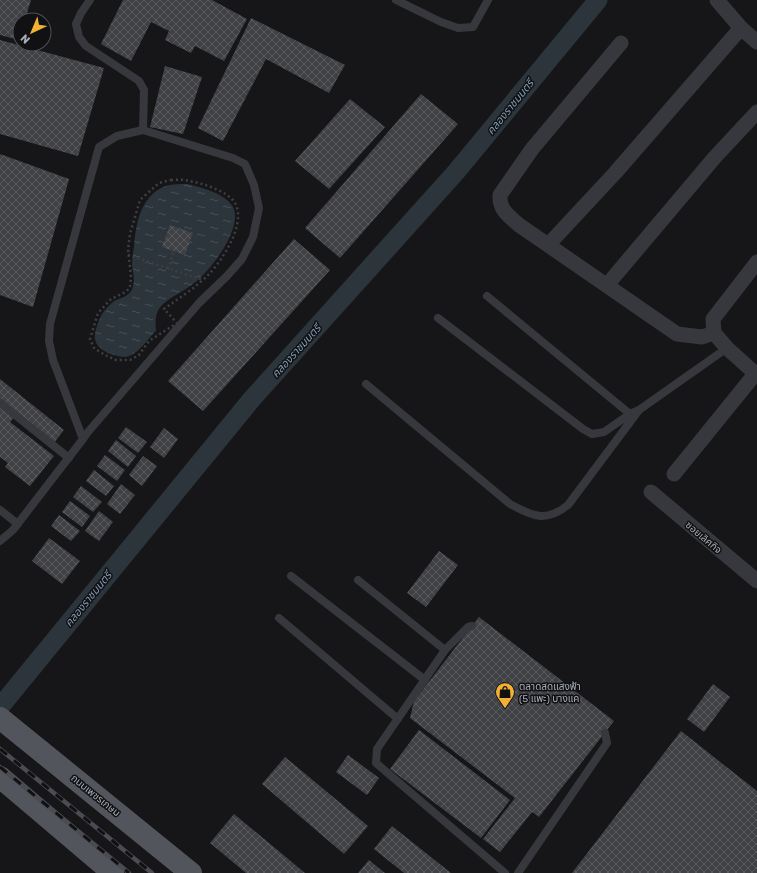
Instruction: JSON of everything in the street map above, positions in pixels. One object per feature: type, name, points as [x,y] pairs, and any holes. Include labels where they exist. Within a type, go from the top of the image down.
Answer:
[{"type":"main road","name":"ถนนเพชรเกษม","points":[[0,718],[191,873]]},
{"type":"main road","points":[[0,777],[113,873]]},
{"type":"street","points":[[717,0],[741,28],[757,42]]},
{"type":"street","points":[[548,245],[615,172],[741,28]]},
{"type":"street","points":[[621,43],[532,149],[500,195],[500,202],[504,210],[519,225],[677,334],[702,337],[713,326],[757,262]]},
{"type":"street","points":[[607,285],[715,157],[757,112]]},
{"type":"street","points":[[674,474],[756,375],[726,348],[713,326]]},
{"type":"street","name":"ซอยเลิศกิจ","points":[[651,492],[757,581]]},
{"type":"lane","points":[[90,0],[81,13],[76,24],[80,37],[86,46],[139,81],[144,90],[143,130]]},
{"type":"lane","points":[[396,0],[441,22],[458,28],[473,27],[488,0]]},
{"type":"lane","points":[[0,541],[13,530],[83,439],[199,303],[242,259],[252,237],[259,208],[254,185],[245,164],[233,158],[143,130],[117,136],[100,147],[50,324],[49,340],[53,360],[83,439]]},
{"type":"lane","points":[[487,296],[630,414]]},
{"type":"lane","points":[[438,318],[583,429],[592,434],[604,432],[630,414],[639,410],[726,348]]},
{"type":"lane","points":[[366,384],[510,504],[528,514],[546,516],[559,513],[568,505],[639,410]]},
{"type":"lane","points":[[0,403],[68,458]]},
{"type":"lane","points":[[0,510],[18,524]]},
{"type":"lane","points":[[291,576],[425,680]]},
{"type":"lane","points":[[358,580],[445,650]]},
{"type":"lane","points":[[279,618],[398,720]]},
{"type":"lane","points":[[472,626],[468,626],[445,650],[377,749],[376,763],[505,873]]},
{"type":"lane","points":[[518,873],[608,743],[605,733]]},
{"type":"path","points":[[188,180],[210,186],[226,195],[236,204],[239,218],[234,234],[218,264],[201,280],[164,308],[176,323],[149,341],[139,355],[130,360],[116,360],[104,355],[94,348],[90,338],[98,313],[111,299],[127,291],[130,286],[130,234],[140,200],[159,182],[188,180]]},
{"type":"path","points":[[168,269],[174,251]]},
{"type":"path","points":[[130,256],[201,280]]},
{"type":"water","points":[[187,184],[212,191],[229,202],[233,207],[235,215],[231,235],[226,245],[206,272],[196,282],[162,305],[156,317],[156,331],[142,347],[133,354],[124,357],[106,352],[96,343],[96,331],[101,316],[106,309],[113,302],[128,295],[132,290],[134,276],[132,260],[136,229],[144,205],[155,192],[163,187]]},
{"type":"building","points":[[0,0],[31,0],[27,12],[12,12],[12,38],[0,35]]},
{"type":"building","points":[[123,0],[212,0],[247,19],[224,61],[195,46],[191,53],[165,40],[169,31],[151,22],[131,61],[101,44]]},
{"type":"building","points":[[251,18],[345,65],[329,93],[266,59],[223,141],[198,128]]},
{"type":"building","points":[[0,40],[12,43],[12,52],[45,52],[104,68],[78,156],[0,134]]},
{"type":"building","points":[[165,66],[202,77],[183,134],[150,127]]},
{"type":"building","points":[[421,94],[458,124],[340,258],[305,228]]},
{"type":"building","points":[[350,99],[385,127],[329,189],[295,161]]},
{"type":"building","points":[[0,154],[69,179],[33,307],[0,295]]},
{"type":"building","points":[[170,225],[193,233],[185,255],[162,247]]},
{"type":"building","points":[[294,239],[330,270],[203,411],[168,381]]},
{"type":"building","points":[[0,379],[64,430],[53,444],[0,401]]},
{"type":"building","points":[[0,404],[15,416],[10,422],[54,456],[30,486],[5,467],[8,463],[0,457]]},
{"type":"building","points":[[126,427],[147,442],[138,453],[118,438]]},
{"type":"building","points":[[164,428],[178,439],[164,458],[150,447]]},
{"type":"building","points":[[116,440],[136,456],[128,467],[108,451]]},
{"type":"building","points":[[105,455],[125,470],[117,481],[97,466]]},
{"type":"building","points":[[143,456],[157,466],[142,486],[129,475]]},
{"type":"building","points":[[94,470],[114,486],[106,496],[86,481]]},
{"type":"building","points":[[121,484],[135,495],[120,514],[107,504]]},
{"type":"building","points":[[81,486],[102,502],[93,512],[73,497]]},
{"type":"building","points":[[70,501],[90,516],[82,527],[62,512]]},
{"type":"building","points":[[99,511],[113,522],[99,541],[85,531]]},
{"type":"building","points":[[59,515],[80,531],[71,541],[51,526]]},
{"type":"building","points":[[49,538],[80,561],[62,584],[32,561]]},
{"type":"building","points":[[439,551],[458,565],[426,607],[407,593]]},
{"type":"building","name":"ตลาดสดแสงฟ้า (5 แพะ) บางแค","points":[[479,617],[614,721],[539,817],[532,812],[500,852],[483,839],[515,798],[410,718],[414,701]]},
{"type":"building","points":[[713,684],[730,697],[704,732],[687,719]]},
{"type":"building","points":[[419,730],[510,800],[481,838],[390,769]]},
{"type":"building","points":[[681,731],[757,791],[757,873],[572,873]]},
{"type":"building","points":[[348,755],[379,778],[367,795],[336,772]]},
{"type":"building","points":[[285,757],[368,826],[344,854],[262,784]]},
{"type":"building","points":[[234,814],[305,873],[246,873],[210,843]]},
{"type":"building","points":[[392,826],[451,873],[404,873],[374,849]]},
{"type":"building","points":[[369,860],[385,873],[358,873]]},
{"type":"waterway","name":"คลองราชมนตรี","points":[[0,707],[251,400],[456,172],[598,0]]},
{"type":"railway","points":[[0,749],[152,873]]},
{"type":"railway","points":[[0,767],[129,873]]},
{"type":"place","name":"ตลาดสดแสงฟ้า (5 แพะ) บางแค","points":[[505,709]]}]
